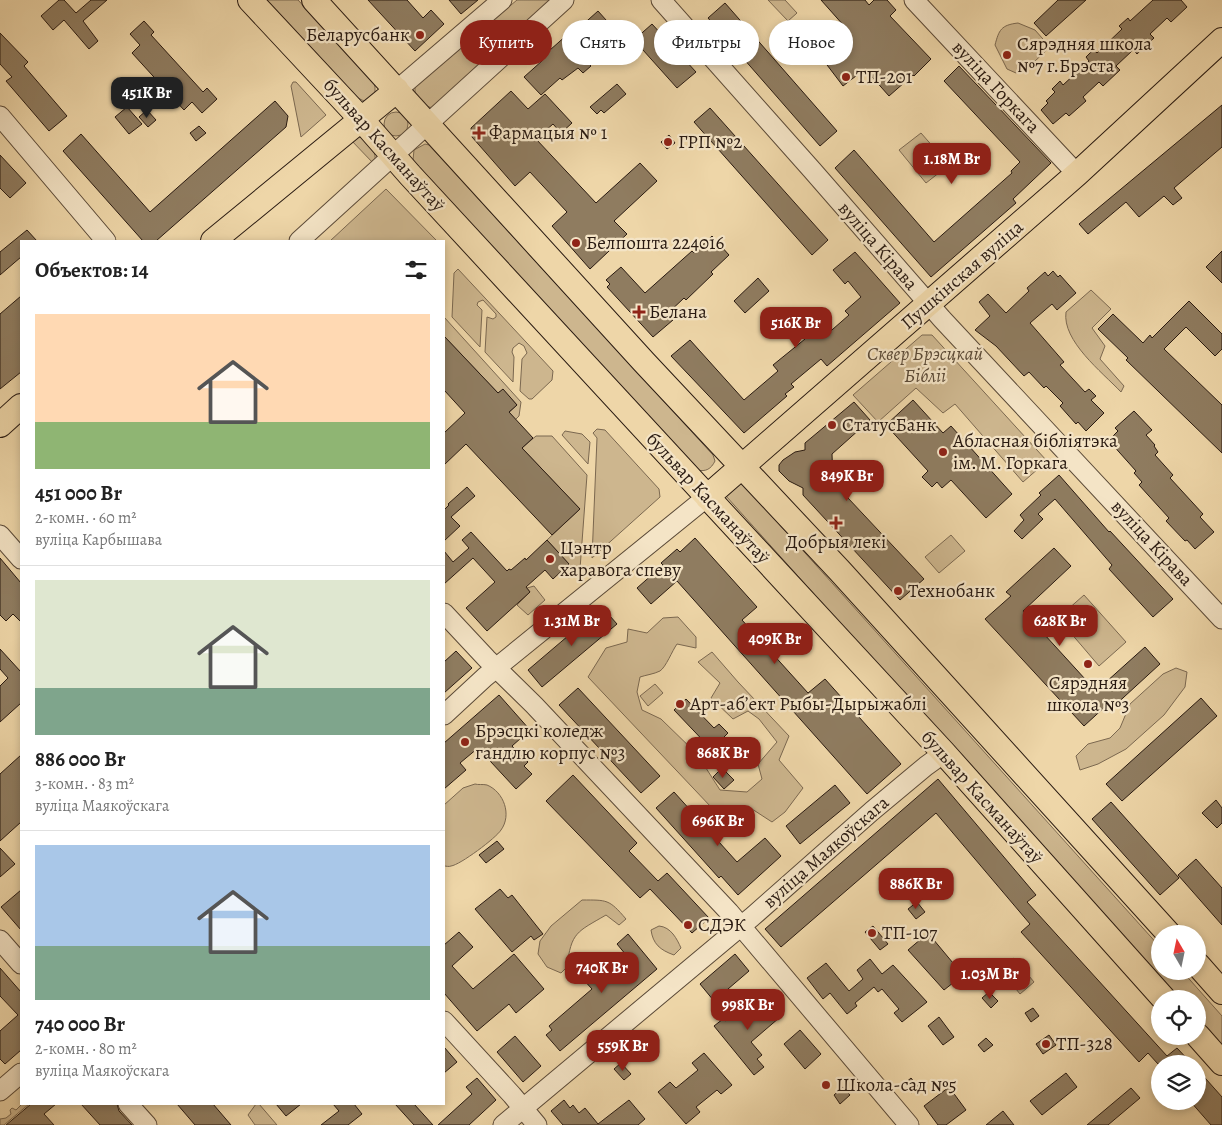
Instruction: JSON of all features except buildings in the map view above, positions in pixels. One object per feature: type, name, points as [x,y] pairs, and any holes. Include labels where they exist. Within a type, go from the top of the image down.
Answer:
[{"type":"main road","name":"бульвар Касманаўтаў","points":[[250,0],[361,118],[944,754],[1156,990]]},
{"type":"main road","points":[[314,0],[741,467],[840,571],[1161,925]]},
{"type":"main road","name":"Пушкінская вуліца","points":[[707,497],[1077,174],[1222,40]]},
{"type":"main road","points":[[214,240],[397,90]]},
{"type":"main road","points":[[0,425],[20,407]]},
{"type":"main road","points":[[1206,974],[1222,992]]},
{"type":"main road","points":[[1206,1045],[1222,1063]]},
{"type":"street","points":[[397,90],[502,0]]},
{"type":"street","points":[[300,240],[564,0]]},
{"type":"street","name":"вуліца Кірава","points":[[660,0],[929,304],[1222,619]]},
{"type":"street","name":"вуліца Горкага","points":[[914,0],[1077,174]]},
{"type":"street","points":[[0,116],[105,240]]},
{"type":"street","name":"Пушкінская вуліца","points":[[445,714],[496,668],[707,497]]},
{"type":"street","points":[[0,535],[20,557]]},
{"type":"street","points":[[445,614],[534,705],[741,926],[910,1125]]},
{"type":"street","name":"вуліца Маякоўскага","points":[[503,1125],[741,926],[872,811],[926,766],[944,754]]},
{"type":"street","points":[[0,940],[20,963]]},
{"type":"street","points":[[445,1022],[524,1108],[537,1125]]},
{"type":"street","points":[[0,1091],[20,1074]]},
{"type":"street","points":[[129,1105],[147,1125]]},
{"type":"green space","points":[[264,0],[298,0],[374,83],[375,93],[369,100],[364,101],[356,97]]},
{"type":"green space","points":[[517,0],[552,0],[530,20],[493,20]]},
{"type":"green space","points":[[768,0],[785,0],[797,13],[787,20]]},
{"type":"green space","points":[[1018,23],[1035,30],[1050,47],[1034,62],[1016,73],[1007,69],[995,45],[1004,27]]},
{"type":"green space","points":[[460,48],[460,65],[480,65],[433,108],[425,106],[415,94],[415,87]]},
{"type":"green space","points":[[293,82],[296,82],[326,115],[301,137],[291,86]]},
{"type":"green space","points":[[396,112],[405,115],[408,124],[405,133],[396,136],[387,133],[384,124],[387,115]]},
{"type":"green space","points":[[921,133],[949,165],[926,183],[899,150]]},
{"type":"green space","points":[[356,136],[360,137],[371,147],[375,155],[374,164],[350,139]]},
{"type":"green space","points":[[425,144],[429,145],[713,455],[715,461],[710,468],[703,471],[697,470],[413,160],[414,150]]},
{"type":"green space","points":[[386,189],[436,240],[331,240]]},
{"type":"green space","points":[[458,269],[553,371],[552,380],[532,399],[529,399],[520,391],[522,359],[527,353],[524,346],[519,343],[513,348],[513,382],[485,352],[487,317],[493,319],[496,317],[496,314],[483,300],[478,302],[477,305],[482,310],[480,347],[452,317],[454,273]]},
{"type":"green space","points":[[1091,290],[1111,309],[1092,328],[1105,346],[1100,359],[1124,386],[1121,392],[1094,366],[1077,345],[1066,323],[1066,312]]},
{"type":"green space","points":[[445,318],[521,402],[519,416],[505,430],[498,423],[517,405],[503,390],[498,393],[445,337]]},
{"type":"green space","name":"Сквер Брэсцкай Бібліі","points":[[922,335],[932,335],[1047,461],[1023,482],[955,404],[943,413],[916,388],[878,422],[853,395]]},
{"type":"green space","points":[[597,429],[605,430],[659,489],[660,497],[592,558],[597,438],[593,433]]},
{"type":"green space","points":[[565,431],[582,434],[590,442],[588,464],[562,435]]},
{"type":"green space","points":[[536,436],[552,436],[587,475],[580,569],[569,578],[560,572],[569,564],[547,540],[580,509],[522,448]]},
{"type":"green space","points":[[736,483],[742,483],[1151,937],[1151,969],[726,496],[727,491]]},
{"type":"green space","points":[[951,535],[965,551],[939,573],[925,557]]},
{"type":"green space","points":[[534,586],[545,600],[528,615],[517,605],[530,592],[527,588]]},
{"type":"green space","points":[[1084,595],[1126,642],[1099,666],[1058,618]]},
{"type":"green space","points":[[678,617],[696,637],[696,648],[677,644],[660,671],[640,677],[637,692],[642,710],[661,719],[697,754],[720,790],[747,792],[762,779],[758,764],[777,742],[759,719],[748,711],[733,719],[711,698],[720,683],[698,662],[712,652],[789,736],[779,760],[803,788],[785,812],[772,822],[752,809],[729,826],[588,677],[606,648],[627,642],[628,629],[647,633],[663,618]]},
{"type":"green space","points":[[1176,668],[1187,672],[1185,687],[1164,715],[1126,749],[1098,764],[1080,770],[1076,756],[1088,744],[1110,738],[1120,728],[1130,704],[1163,674]]},
{"type":"green space","points":[[655,684],[663,693],[648,706],[640,696]]},
{"type":"green space","points":[[475,784],[487,785],[493,788],[502,798],[506,818],[501,830],[492,839],[456,864],[445,866],[445,804],[463,788]]},
{"type":"green space","points":[[582,900],[607,902],[626,919],[619,925],[606,915],[577,934],[571,946],[567,967],[561,973],[547,967],[538,954],[540,941],[551,926]]},
{"type":"green space","points":[[659,926],[670,931],[678,941],[681,948],[674,955],[661,949],[655,943],[651,930]]},
{"type":"green space","points":[[1014,958],[1034,982],[1020,994],[1000,969]]},
{"type":"green space","points":[[1161,980],[1190,980],[1199,990],[1170,990]]},
{"type":"green space","points":[[1206,998],[1222,1016],[1222,1048],[1206,1030]]},
{"type":"green space","points":[[21,1105],[28,1105],[4,1125],[0,1125],[0,1119],[6,1118],[11,1114],[10,1110],[12,1108],[16,1110]]},
{"type":"green space","points":[[255,1105],[260,1105],[277,1125],[255,1125],[248,1115]]},
{"type":"place","name":"Беларусбанк","points":[[420,35]]},
{"type":"place","name":"Сярэдняя школа №7 г.Брэста","points":[[1007,55]]},
{"type":"place","name":"ТП-201","points":[[846,77]]},
{"type":"place","name":"Фармацыя № 1","points":[[479,133]]},
{"type":"place","name":"ГРП №2","points":[[668,142]]},
{"type":"place","name":"Белпошта 224016","points":[[576,243]]},
{"type":"place","name":"Белана","points":[[639,312]]},
{"type":"place","name":"СтатусБанк","points":[[832,425]]},
{"type":"place","name":"Абласная бібліятэка ім. М. Горкага","points":[[943,452]]},
{"type":"place","name":"Добрыя лекі","points":[[836,523]]},
{"type":"place","name":"Цэнтр харавога спеву","points":[[550,559]]},
{"type":"place","name":"Технобанк","points":[[898,591]]},
{"type":"place","name":"Сярэдняя школа №3","points":[[1088,664]]},
{"type":"place","name":"Арт-абʼект Рыбы-Дырыжаблі","points":[[680,704]]},
{"type":"place","name":"Брэсцкі коледж гандлю корпус №3","points":[[465,742]]},
{"type":"place","name":"СДЭК","points":[[688,925]]},
{"type":"place","name":"ТП-107","points":[[872,933]]},
{"type":"place","name":"ТП-328","points":[[1046,1044]]},
{"type":"place","name":"Школа-сад №5","points":[[826,1085]]}]
